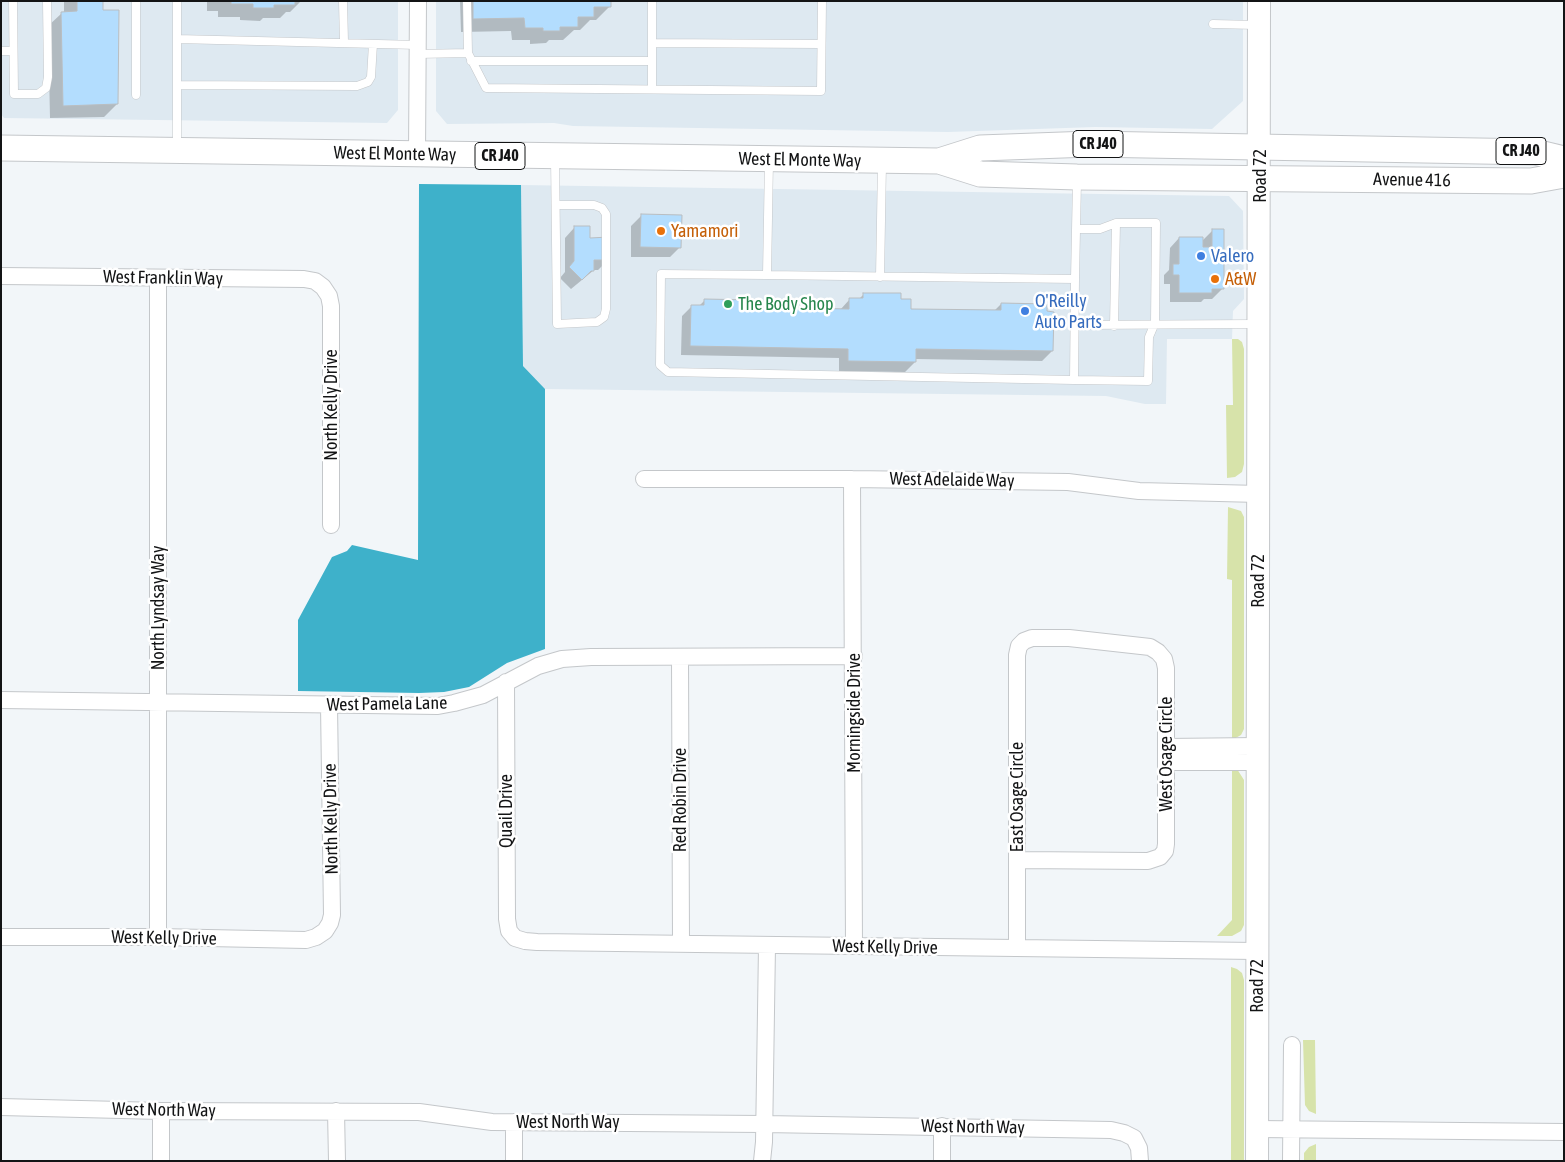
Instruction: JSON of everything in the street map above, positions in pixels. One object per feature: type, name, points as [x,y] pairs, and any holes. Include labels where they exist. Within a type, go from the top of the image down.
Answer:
[{"type":"main road","name":"West El Monte Way","points":[[939,161],[980,148],[1090,144],[1260,146]]},
{"type":"main road","name":"Avenue 416","points":[[1260,146],[1535,152],[1564,158]]},
{"type":"main road","name":"West El Monte Way","points":[[1,148],[939,161],[980,174],[1077,177],[1259,178]]},
{"type":"main road","name":"Avenue 416","points":[[1259,178],[1532,181],[1564,175]]},
{"type":"street","points":[[417,154],[418,1]]},
{"type":"street","name":"Road 72","points":[[1257,1161],[1256,952],[1260,324],[1259,1]]},
{"type":"street","name":"West Franklin Way","points":[[1,276],[304,279],[315,281],[323,287]]},
{"type":"street","name":"North Lyndsay Way","points":[[158,278],[158,937]]},
{"type":"street","name":"North Kelly Drive","points":[[323,287],[329,296],[331,306],[331,525]]},
{"type":"street","name":"West Adelaide Way","points":[[644,479],[1068,482],[1139,491],[1259,494]]},
{"type":"street","name":"Morningside Drive","points":[[852,479],[854,946]]},
{"type":"street","name":"West Osage Circle","points":[[1017,860],[1148,861],[1156,860],[1160,857],[1165,851],[1166,844],[1166,668],[1164,659],[1150,647],[1069,638],[1032,638],[1024,641],[1019,646]]},
{"type":"street","name":"East Osage Circle","points":[[1018,948],[1017,655],[1019,646]]},
{"type":"street","name":"West Pamela Lane","points":[[1,700],[438,706],[483,695],[538,666],[562,659],[591,657],[854,656]]},
{"type":"street","name":"Red Robin Drive","points":[[680,657],[681,944]]},
{"type":"street","name":"Quail Drive","points":[[506,682],[507,919],[509,931],[515,938]]},
{"type":"street","name":"North Kelly Drive","points":[[325,931],[332,915],[329,705]]},
{"type":"street","points":[[1166,755],[1257,754]]},
{"type":"street","name":"West Kelly Drive","points":[[1,937],[158,937],[306,940],[316,937],[325,931]]},
{"type":"street","name":"West Kelly Drive","points":[[515,938],[525,941],[767,946],[1256,952]]},
{"type":"street","points":[[762,1161],[767,946]]},
{"type":"street","points":[[1292,1045],[1292,1161]]},
{"type":"street","name":"West North Way","points":[[1,1107],[161,1111],[418,1112],[482,1121],[514,1122],[942,1126],[1111,1130],[1134,1138],[1139,1148],[1140,1161]]},
{"type":"street","points":[[161,1111],[161,1161]]},
{"type":"street","points":[[336,1111],[337,1161]]},
{"type":"street","points":[[514,1122],[514,1161]]},
{"type":"street","points":[[942,1126],[942,1161]]},
{"type":"street","points":[[1257,1129],[1564,1132]]},
{"type":"lane","points":[[13,1],[14,94],[38,94],[46,88],[48,76],[47,1]]},
{"type":"lane","points":[[136,1],[136,95]]},
{"type":"lane","points":[[177,1],[177,150]]},
{"type":"lane","points":[[343,1],[344,42]]},
{"type":"lane","points":[[468,1],[470,57],[486,88],[821,91],[822,1]]},
{"type":"lane","points":[[652,1],[652,89]]},
{"type":"lane","points":[[1213,24],[1260,26]]},
{"type":"lane","points":[[177,39],[344,42],[470,57],[652,61]]},
{"type":"lane","points":[[652,43],[821,44]]},
{"type":"lane","points":[[177,85],[357,86],[368,82],[371,77],[373,44]]},
{"type":"lane","points":[[1,51],[13,51]]},
{"type":"lane","points":[[555,156],[557,324],[597,322],[604,317],[606,309],[606,214],[602,208],[594,205],[556,205]]},
{"type":"lane","points":[[768,275],[769,159]]},
{"type":"lane","points":[[880,277],[882,160]]},
{"type":"lane","points":[[1074,380],[1077,177]]},
{"type":"lane","points":[[1075,279],[662,274],[660,365],[668,372],[1148,381],[1150,337],[1155,323],[1156,223],[1116,223],[1100,230],[1076,229]]},
{"type":"lane","points":[[1114,326],[1116,223]]},
{"type":"lane","points":[[1075,325],[1114,326],[1155,323],[1260,324]]},
{"type":"shaded area","points":[[1,1],[398,1],[398,110],[387,123],[4,118],[1,114]]},
{"type":"shaded area","points":[[436,1],[1243,1],[1243,101],[1212,129],[1095,127],[948,132],[573,126],[554,123],[447,124],[436,111]]},
{"type":"shaded area","points":[[521,185],[1229,196],[1243,211],[1244,299],[1233,311],[1232,339],[1167,339],[1166,404],[1145,404],[1106,396],[545,389],[523,366]]},
{"type":"green space","points":[[1232,339],[1238,339],[1242,342],[1244,349],[1244,464],[1242,472],[1235,477],[1227,478],[1226,405],[1233,405]]},
{"type":"green space","points":[[1228,507],[1241,511],[1244,517],[1244,729],[1241,735],[1232,740],[1232,580],[1227,579]]},
{"type":"green space","points":[[1232,768],[1237,769],[1244,780],[1244,925],[1241,931],[1232,936],[1217,936],[1232,920]]},
{"type":"green space","points":[[1231,967],[1242,973],[1244,980],[1244,1161],[1231,1161]]},
{"type":"green space","points":[[1303,1040],[1315,1040],[1316,1114],[1309,1111],[1305,1105]]},
{"type":"green space","points":[[1316,1144],[1316,1161],[1304,1161],[1304,1153],[1309,1147]]},
{"type":"water","points":[[419,184],[521,185],[523,366],[545,389],[545,649],[507,663],[469,687],[444,692],[298,691],[298,620],[332,557],[347,551],[352,545],[418,560]]},
{"type":"building","points":[[77,1],[103,1],[103,10],[119,10],[118,104],[63,106],[61,12],[77,11]]},
{"type":"building","points":[[231,1],[295,1],[295,5],[253,8],[253,4],[231,4]]},
{"type":"building","points":[[473,1],[611,1],[611,7],[594,7],[594,17],[578,17],[578,27],[560,27],[560,31],[543,31],[543,28],[525,28],[524,18],[473,19]]},
{"type":"building","name":"Yamamori","points":[[641,214],[682,215],[681,248],[640,247]]},
{"type":"building","points":[[574,226],[590,226],[590,238],[609,237],[609,260],[594,260],[594,271],[591,271],[582,280],[569,267],[574,261]]},
{"type":"building","name":"Valero","points":[[1212,229],[1224,229],[1224,289],[1212,289],[1212,293],[1179,293],[1179,275],[1173,275],[1173,264],[1179,264],[1179,237],[1203,237],[1203,247],[1212,247]]},
{"type":"building","points":[[863,293],[901,293],[901,299],[911,299],[911,309],[1001,310],[1001,303],[1047,304],[1047,311],[1054,312],[1053,351],[916,349],[916,362],[848,361],[848,349],[690,346],[691,305],[704,305],[704,299],[753,300],[752,307],[849,309],[849,298],[863,298]]},
{"type":"place","name":"Yamamori","points":[[661,231]]},
{"type":"place","name":"Valero","points":[[1201,256]]},
{"type":"place","name":"A&W","points":[[1215,279]]},
{"type":"place","name":"The Body Shop","points":[[728,304]]},
{"type":"place","name":"O'Reilly Auto Parts","points":[[1025,311]]}]
